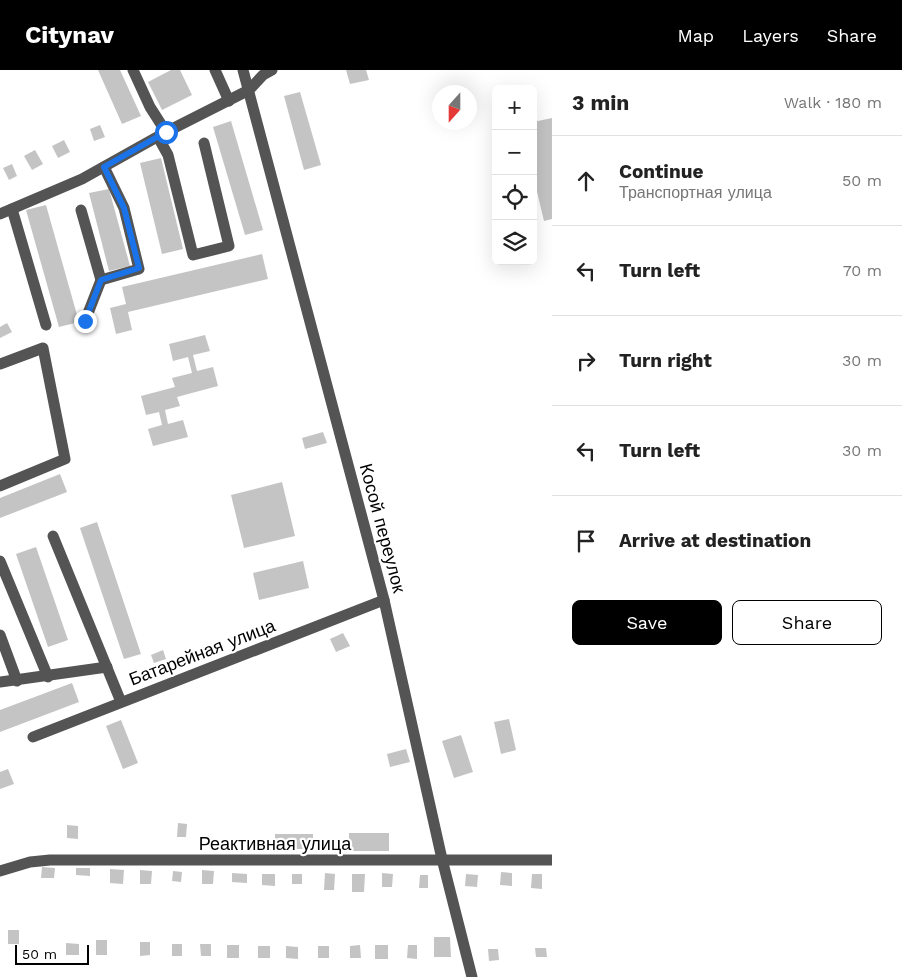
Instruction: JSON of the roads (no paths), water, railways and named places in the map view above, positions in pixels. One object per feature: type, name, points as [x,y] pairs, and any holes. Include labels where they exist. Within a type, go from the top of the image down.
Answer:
[{"type":"street","points":[[133,70],[138,76],[162,134],[193,255],[229,246],[204,143]]},
{"type":"street","points":[[215,70],[229,101]]},
{"type":"street","name":"Косой переулок","points":[[243,70],[384,600],[442,859],[472,977]]},
{"type":"street","points":[[0,214],[82,179],[162,134],[249,90],[263,75],[272,70]]},
{"type":"street","points":[[101,280],[139,268],[124,208],[104,167]]},
{"type":"street","points":[[12,209],[46,325]]},
{"type":"street","points":[[80,210],[101,280],[85,321]]},
{"type":"street","points":[[0,364],[43,348],[65,459],[0,486]]},
{"type":"street","points":[[53,536],[122,702]]},
{"type":"street","points":[[0,561],[48,677]]},
{"type":"street","name":"Батарейная улица","points":[[32,737],[384,600]]},
{"type":"street","points":[[0,635],[16,681]]},
{"type":"street","points":[[0,682],[48,677],[107,667]]},
{"type":"street","name":"Реактивная улица","points":[[0,871],[30,862],[50,860],[229,862],[442,859],[552,860]]}]
